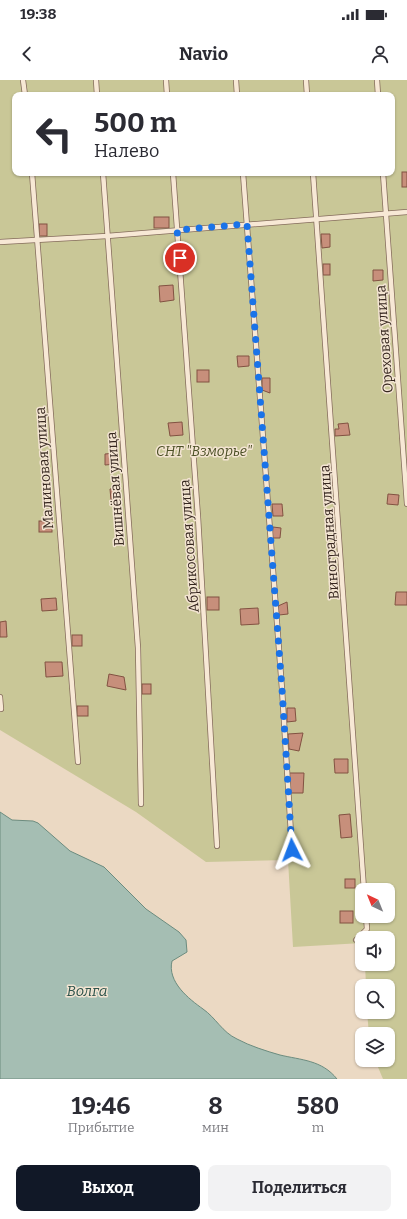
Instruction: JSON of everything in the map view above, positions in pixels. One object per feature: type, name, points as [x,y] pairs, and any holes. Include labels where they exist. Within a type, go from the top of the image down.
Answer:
[{"type":"lane","points":[[23,80],[25,92]]},
{"type":"lane","points":[[96,80],[97,92]]},
{"type":"lane","points":[[166,80],[167,92]]},
{"type":"lane","points":[[236,80],[237,92]]},
{"type":"lane","points":[[306,80],[307,92]]},
{"type":"lane","points":[[377,80],[378,92]]},
{"type":"lane","name":"Малиновая улица","points":[[32,176],[78,762]]},
{"type":"lane","name":"Вишнёвая улица","points":[[103,176],[138,648],[141,804]]},
{"type":"lane","name":"Абрикосовая улица","points":[[173,176],[202,578],[217,846]]},
{"type":"lane","points":[[243,176],[282,689],[292,850]]},
{"type":"lane","name":"Виноградная улица","points":[[313,176],[363,883]]},
{"type":"lane","name":"Ореховая улица","points":[[384,176],[407,504]]},
{"type":"lane","points":[[0,242],[107,236],[407,212]]},
{"type":"lane","points":[[0,697],[1,709]]},
{"type":"green space","name":"СНТ \"Взморье\"","points":[[0,80],[407,80],[407,1079],[383,1079],[378,1067],[395,1067],[395,1027],[368,1027],[368,1019],[395,1019],[395,979],[366,979],[365,971],[395,971],[395,931],[355,931],[355,943],[293,947],[288,860],[206,862],[136,812],[0,730]]},
{"type":"water","name":"Волга","points":[[0,812],[12,820],[33,821],[38,823],[70,851],[104,867],[146,909],[179,932],[186,940],[187,952],[172,961],[171,969],[176,983],[186,995],[208,1013],[227,1033],[242,1042],[258,1048],[318,1064],[337,1079],[0,1079]]},
{"type":"building","points":[[402,172],[407,172],[407,187],[402,187]]},
{"type":"building","points":[[154,217],[169,217],[169,228],[154,228]]},
{"type":"building","points":[[39,224],[47,224],[47,236],[39,236]]},
{"type":"building","points":[[321,234],[330,234],[330,247],[322,248]]},
{"type":"building","points":[[323,264],[330,264],[330,275],[323,275]]},
{"type":"building","points":[[373,270],[383,270],[383,280],[373,281]]},
{"type":"building","points":[[173,285],[174,300],[160,302],[159,286]]},
{"type":"building","points":[[237,356],[249,356],[249,366],[238,367]]},
{"type":"building","points":[[197,370],[209,370],[209,382],[197,382]]},
{"type":"building","points":[[262,378],[270,378],[270,393],[262,390]]},
{"type":"building","points":[[182,422],[183,435],[170,436],[168,423]]},
{"type":"building","points":[[348,423],[350,435],[335,436],[335,429],[339,429],[338,424]]},
{"type":"building","points":[[116,453],[117,464],[105,465],[105,454]]},
{"type":"building","points":[[119,488],[120,499],[111,500],[110,489]]},
{"type":"building","points":[[388,494],[399,495],[398,505],[387,504]]},
{"type":"building","points":[[272,504],[282,504],[283,516],[273,516]]},
{"type":"building","points":[[39,521],[52,521],[52,532],[39,532]]},
{"type":"building","points":[[273,527],[281,528],[280,538],[272,538]]},
{"type":"building","points":[[396,592],[407,592],[407,605],[395,605]]},
{"type":"building","points":[[207,597],[219,597],[219,610],[207,610]]},
{"type":"building","points":[[56,598],[57,610],[42,611],[41,599]]},
{"type":"building","points":[[287,602],[288,614],[279,615],[278,606]]},
{"type":"building","points":[[258,608],[259,624],[241,625],[240,609]]},
{"type":"building","points":[[6,621],[7,637],[0,637],[0,622]]},
{"type":"building","points":[[72,635],[82,635],[82,646],[72,646]]},
{"type":"building","points":[[45,662],[62,662],[63,676],[46,677]]},
{"type":"building","points":[[109,674],[124,677],[126,690],[107,686]]},
{"type":"building","points":[[142,684],[151,684],[151,694],[142,694]]},
{"type":"building","points":[[77,706],[88,706],[88,716],[77,716]]},
{"type":"building","points":[[287,708],[295,708],[296,721],[287,722]]},
{"type":"building","points":[[303,733],[299,751],[289,749],[288,734]]},
{"type":"building","points":[[334,759],[348,759],[348,773],[335,773]]},
{"type":"building","points":[[289,773],[304,773],[303,793],[289,793]]},
{"type":"building","points":[[350,814],[352,837],[341,838],[339,815]]},
{"type":"building","points":[[345,879],[355,879],[355,888],[345,888]]},
{"type":"building","points":[[340,911],[353,911],[353,923],[340,923]]},
{"type":"route","points":[[180,258],[177,230],[247,224],[257,341],[292,850]]}]
